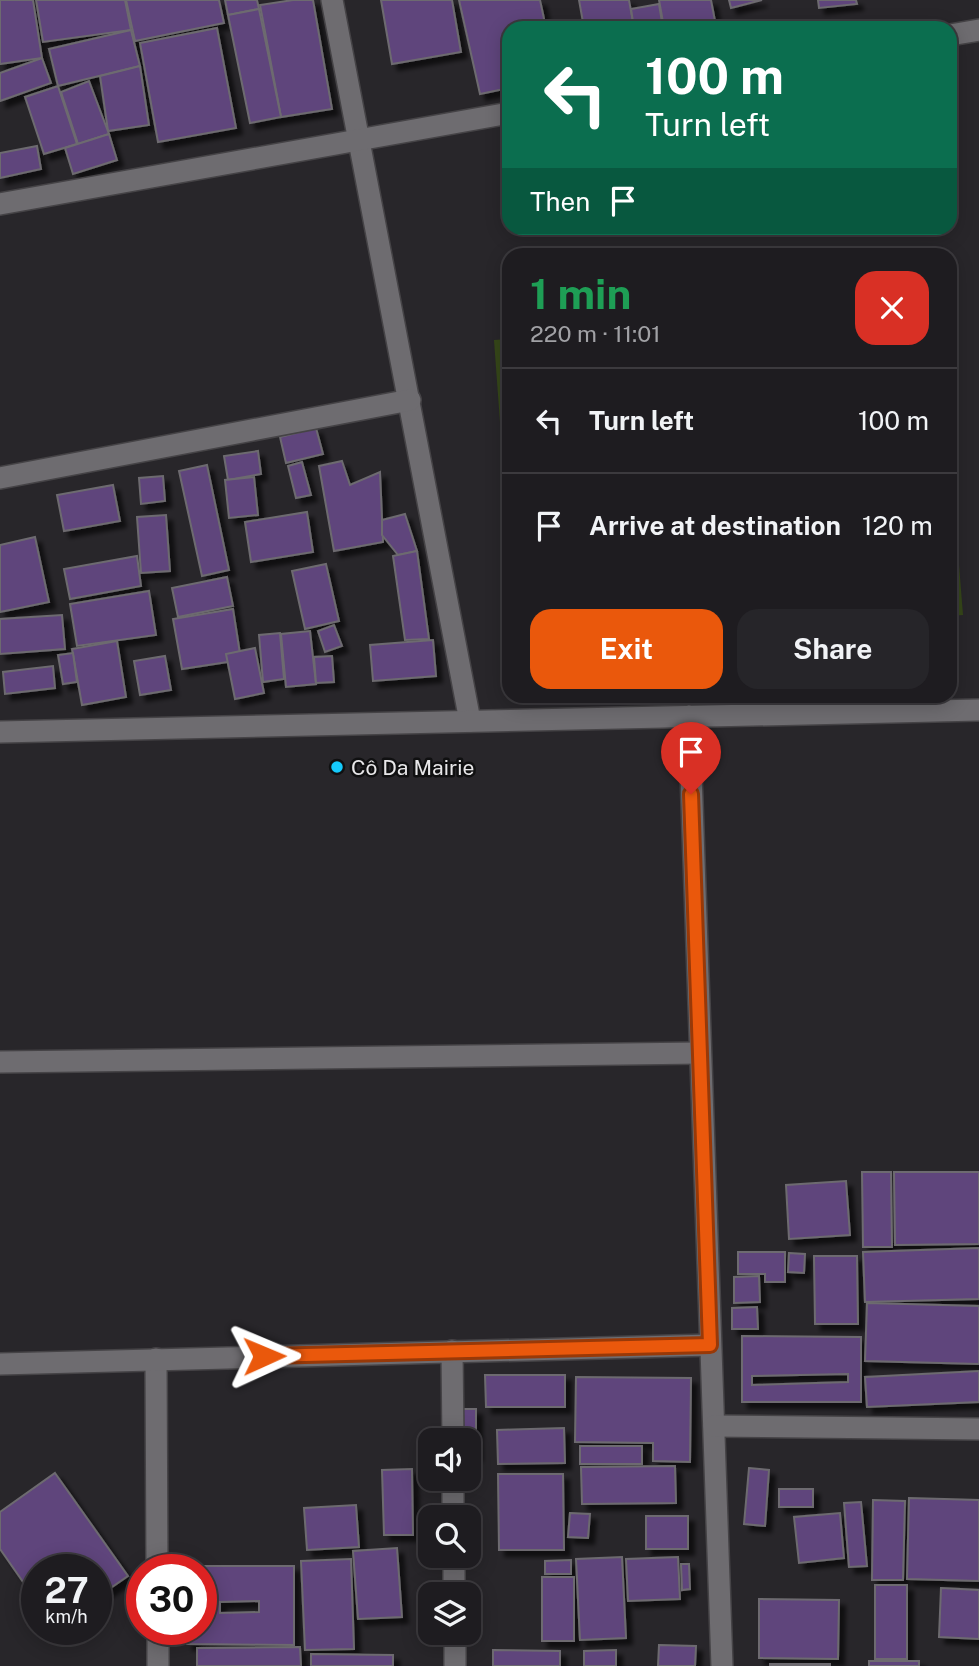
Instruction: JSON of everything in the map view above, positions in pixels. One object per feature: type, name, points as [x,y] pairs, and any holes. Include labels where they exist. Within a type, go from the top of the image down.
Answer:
[{"type":"street","points":[[332,0],[470,721]]},
{"type":"street","points":[[957,34],[979,30]]},
{"type":"street","points":[[0,204],[502,114]]},
{"type":"street","points":[[0,478],[410,400]]},
{"type":"street","points":[[0,732],[979,710]]},
{"type":"street","points":[[689,716],[722,1666]]},
{"type":"street","points":[[0,1062],[700,1054]]},
{"type":"street","points":[[0,1364],[710,1345]]},
{"type":"street","points":[[452,1351],[453,1428]]},
{"type":"street","points":[[156,1359],[158,1554]]},
{"type":"street","points":[[714,1426],[979,1429]]},
{"type":"street","points":[[158,1645],[158,1666]]},
{"type":"street","points":[[455,1645],[455,1666]]},
{"type":"green space","points":[[502,339],[502,450],[494,340]]},
{"type":"green space","points":[[957,539],[963,615],[957,615]]},
{"type":"building","points":[[0,0],[33,0],[42,58],[0,64]]},
{"type":"building","points":[[36,0],[125,0],[131,30],[43,42]]},
{"type":"building","points":[[126,0],[219,0],[224,23],[135,41]]},
{"type":"building","points":[[225,0],[257,0],[259,9],[228,15]]},
{"type":"building","points":[[313,0],[332,109],[281,117],[260,5]]},
{"type":"building","points":[[381,0],[452,0],[461,52],[392,64]]},
{"type":"building","points":[[459,0],[540,0],[544,21],[502,21],[502,89],[480,94]]},
{"type":"building","points":[[579,0],[629,0],[633,21],[583,21]]},
{"type":"building","points":[[659,0],[711,0],[715,21],[663,21]]},
{"type":"building","points":[[729,0],[762,0],[731,8]]},
{"type":"building","points":[[818,0],[856,0],[857,4],[819,8]]},
{"type":"building","points":[[659,4],[662,21],[633,21],[631,9]]},
{"type":"building","points":[[259,9],[281,117],[250,123],[228,15]]},
{"type":"building","points":[[217,28],[236,128],[158,142],[140,43]]},
{"type":"building","points":[[131,30],[140,66],[58,86],[49,49]]},
{"type":"building","points":[[42,58],[51,83],[0,101],[0,73]]},
{"type":"building","points":[[140,66],[149,125],[108,131],[100,76]]},
{"type":"building","points":[[89,81],[109,134],[78,144],[61,92]]},
{"type":"building","points":[[58,86],[77,144],[44,154],[25,97]]},
{"type":"building","points":[[109,134],[117,160],[73,174],[65,148]]},
{"type":"building","points":[[37,146],[41,169],[0,178],[0,153]]},
{"type":"building","points":[[316,428],[323,454],[286,463],[280,437]]},
{"type":"building","points":[[258,451],[261,474],[228,480],[224,456]]},
{"type":"building","points":[[342,461],[350,485],[380,472],[383,542],[334,551],[319,466]]},
{"type":"building","points":[[302,462],[311,495],[296,498],[288,466]]},
{"type":"building","points":[[207,465],[229,570],[202,576],[179,471]]},
{"type":"building","points":[[163,476],[165,501],[141,504],[139,478]]},
{"type":"building","points":[[254,477],[258,515],[229,518],[225,480]]},
{"type":"building","points":[[113,485],[120,521],[64,531],[57,495]]},
{"type":"building","points":[[307,512],[313,552],[251,562],[245,522]]},
{"type":"building","points":[[405,514],[417,551],[398,555],[382,535],[382,520]]},
{"type":"building","points":[[166,515],[170,571],[141,573],[137,517]]},
{"type":"building","points":[[35,537],[49,602],[0,612],[0,545]]},
{"type":"building","points":[[417,551],[429,639],[405,640],[393,556]]},
{"type":"building","points":[[137,556],[141,586],[70,599],[64,569]]},
{"type":"building","points":[[326,564],[339,621],[305,629],[292,571]]},
{"type":"building","points":[[227,577],[233,606],[178,617],[172,588]]},
{"type":"building","points":[[149,591],[156,635],[77,646],[70,604]]},
{"type":"building","points":[[233,609],[241,660],[182,669],[173,619]]},
{"type":"building","points":[[62,615],[65,649],[0,654],[0,619]]},
{"type":"building","points":[[334,625],[342,646],[325,652],[318,631]]},
{"type":"building","points":[[310,631],[316,684],[286,687],[281,634]]},
{"type":"building","points":[[280,633],[284,679],[263,682],[259,635]]},
{"type":"building","points":[[433,640],[436,676],[373,681],[370,645]]},
{"type":"building","points":[[117,641],[126,697],[82,705],[72,649]]},
{"type":"building","points":[[255,648],[264,693],[235,699],[226,654]]},
{"type":"building","points":[[73,653],[77,682],[63,684],[58,655]]},
{"type":"building","points":[[165,656],[171,690],[140,695],[134,661]]},
{"type":"building","points":[[332,656],[334,682],[316,683],[314,657]]},
{"type":"building","points":[[53,666],[55,688],[5,694],[3,672]]},
{"type":"building","points":[[862,1172],[891,1172],[892,1247],[863,1247]]},
{"type":"building","points":[[894,1172],[979,1172],[979,1244],[895,1245]]},
{"type":"building","points":[[846,1181],[850,1235],[789,1239],[786,1185]]},
{"type":"building","points":[[979,1248],[979,1299],[865,1302],[863,1252]]},
{"type":"building","points":[[738,1252],[785,1252],[785,1282],[765,1282],[765,1274],[738,1274]]},
{"type":"building","points":[[789,1253],[805,1254],[804,1273],[788,1272]]},
{"type":"building","points":[[814,1256],[857,1256],[858,1324],[815,1324]]},
{"type":"building","points":[[759,1276],[760,1302],[734,1303],[734,1277]]},
{"type":"building","points":[[867,1303],[979,1306],[979,1364],[865,1361]]},
{"type":"building","points":[[757,1307],[758,1329],[732,1329],[732,1308]]},
{"type":"building","points":[[742,1336],[861,1337],[861,1402],[742,1402]],"holes":[[[848,1374],[848,1382],[752,1385],[752,1376]]]},
{"type":"building","points":[[979,1371],[979,1402],[867,1407],[865,1377]]},
{"type":"building","points":[[485,1375],[565,1375],[565,1407],[486,1407]]},
{"type":"building","points":[[576,1377],[691,1378],[690,1462],[653,1461],[653,1443],[575,1442]]},
{"type":"building","points":[[460,1409],[476,1409],[476,1428],[460,1428]]},
{"type":"building","points":[[564,1428],[565,1463],[498,1464],[497,1430]]},
{"type":"building","points":[[580,1446],[642,1446],[642,1464],[580,1464]]},
{"type":"building","points":[[675,1466],[676,1503],[582,1504],[581,1467]]},
{"type":"building","points":[[749,1468],[769,1470],[765,1526],[744,1524]]},
{"type":"building","points":[[412,1469],[413,1535],[384,1535],[382,1470]]},
{"type":"building","points":[[55,1473],[126,1573],[126,1577],[112,1587],[112,1554],[21,1554],[21,1579],[0,1549],[0,1512]]},
{"type":"building","points":[[498,1474],[563,1474],[564,1550],[499,1550]]},
{"type":"building","points":[[779,1489],[813,1489],[813,1507],[779,1507]]},
{"type":"building","points":[[909,1498],[979,1500],[979,1581],[907,1579]]},
{"type":"building","points":[[873,1500],[905,1501],[903,1580],[872,1580]]},
{"type":"building","points":[[861,1502],[867,1566],[849,1567],[844,1503]]},
{"type":"building","points":[[356,1505],[359,1547],[307,1550],[304,1508]]},
{"type":"building","points":[[570,1513],[590,1514],[588,1538],[568,1537]]},
{"type":"building","points":[[840,1513],[844,1558],[799,1563],[794,1517]]},
{"type":"building","points":[[646,1516],[688,1516],[688,1549],[646,1549]]},
{"type":"building","points":[[397,1548],[402,1617],[358,1619],[353,1551]]},
{"type":"building","points":[[622,1557],[626,1638],[580,1640],[576,1559]]},
{"type":"building","points":[[678,1557],[680,1599],[628,1601],[626,1559]]},
{"type":"building","points":[[351,1559],[354,1649],[305,1650],[301,1561]]},
{"type":"building","points":[[571,1560],[571,1574],[545,1574],[545,1561]]},
{"type":"building","points":[[681,1564],[689,1564],[690,1589],[682,1590]]},
{"type":"building","points":[[217,1566],[294,1566],[294,1645],[217,1644]],"holes":[[[259,1601],[259,1612],[220,1613],[220,1602]]]},
{"type":"building","points":[[542,1577],[574,1577],[574,1641],[542,1641]]},
{"type":"building","points":[[875,1585],[907,1585],[907,1659],[875,1659]]},
{"type":"building","points":[[941,1588],[979,1590],[979,1639],[939,1637]]},
{"type":"building","points":[[759,1599],[839,1600],[838,1659],[759,1658]]},
{"type":"building","points":[[659,1645],[696,1646],[695,1666],[658,1666]]},
{"type":"building","points":[[300,1647],[301,1666],[197,1666],[197,1648]]},
{"type":"building","points":[[493,1650],[560,1651],[560,1666],[493,1666]]},
{"type":"building","points":[[616,1650],[616,1666],[584,1666],[584,1651]]},
{"type":"building","points":[[311,1654],[393,1655],[393,1666],[311,1666]]},
{"type":"building","points":[[869,1661],[919,1661],[919,1666],[869,1666]]},
{"type":"building","points":[[830,1664],[830,1666],[770,1666]]},
{"type":"place","name":"Cô Da Mairie","points":[[337,767]]},
{"type":"route","points":[[264,1356],[710,1345],[691,794]]}]
